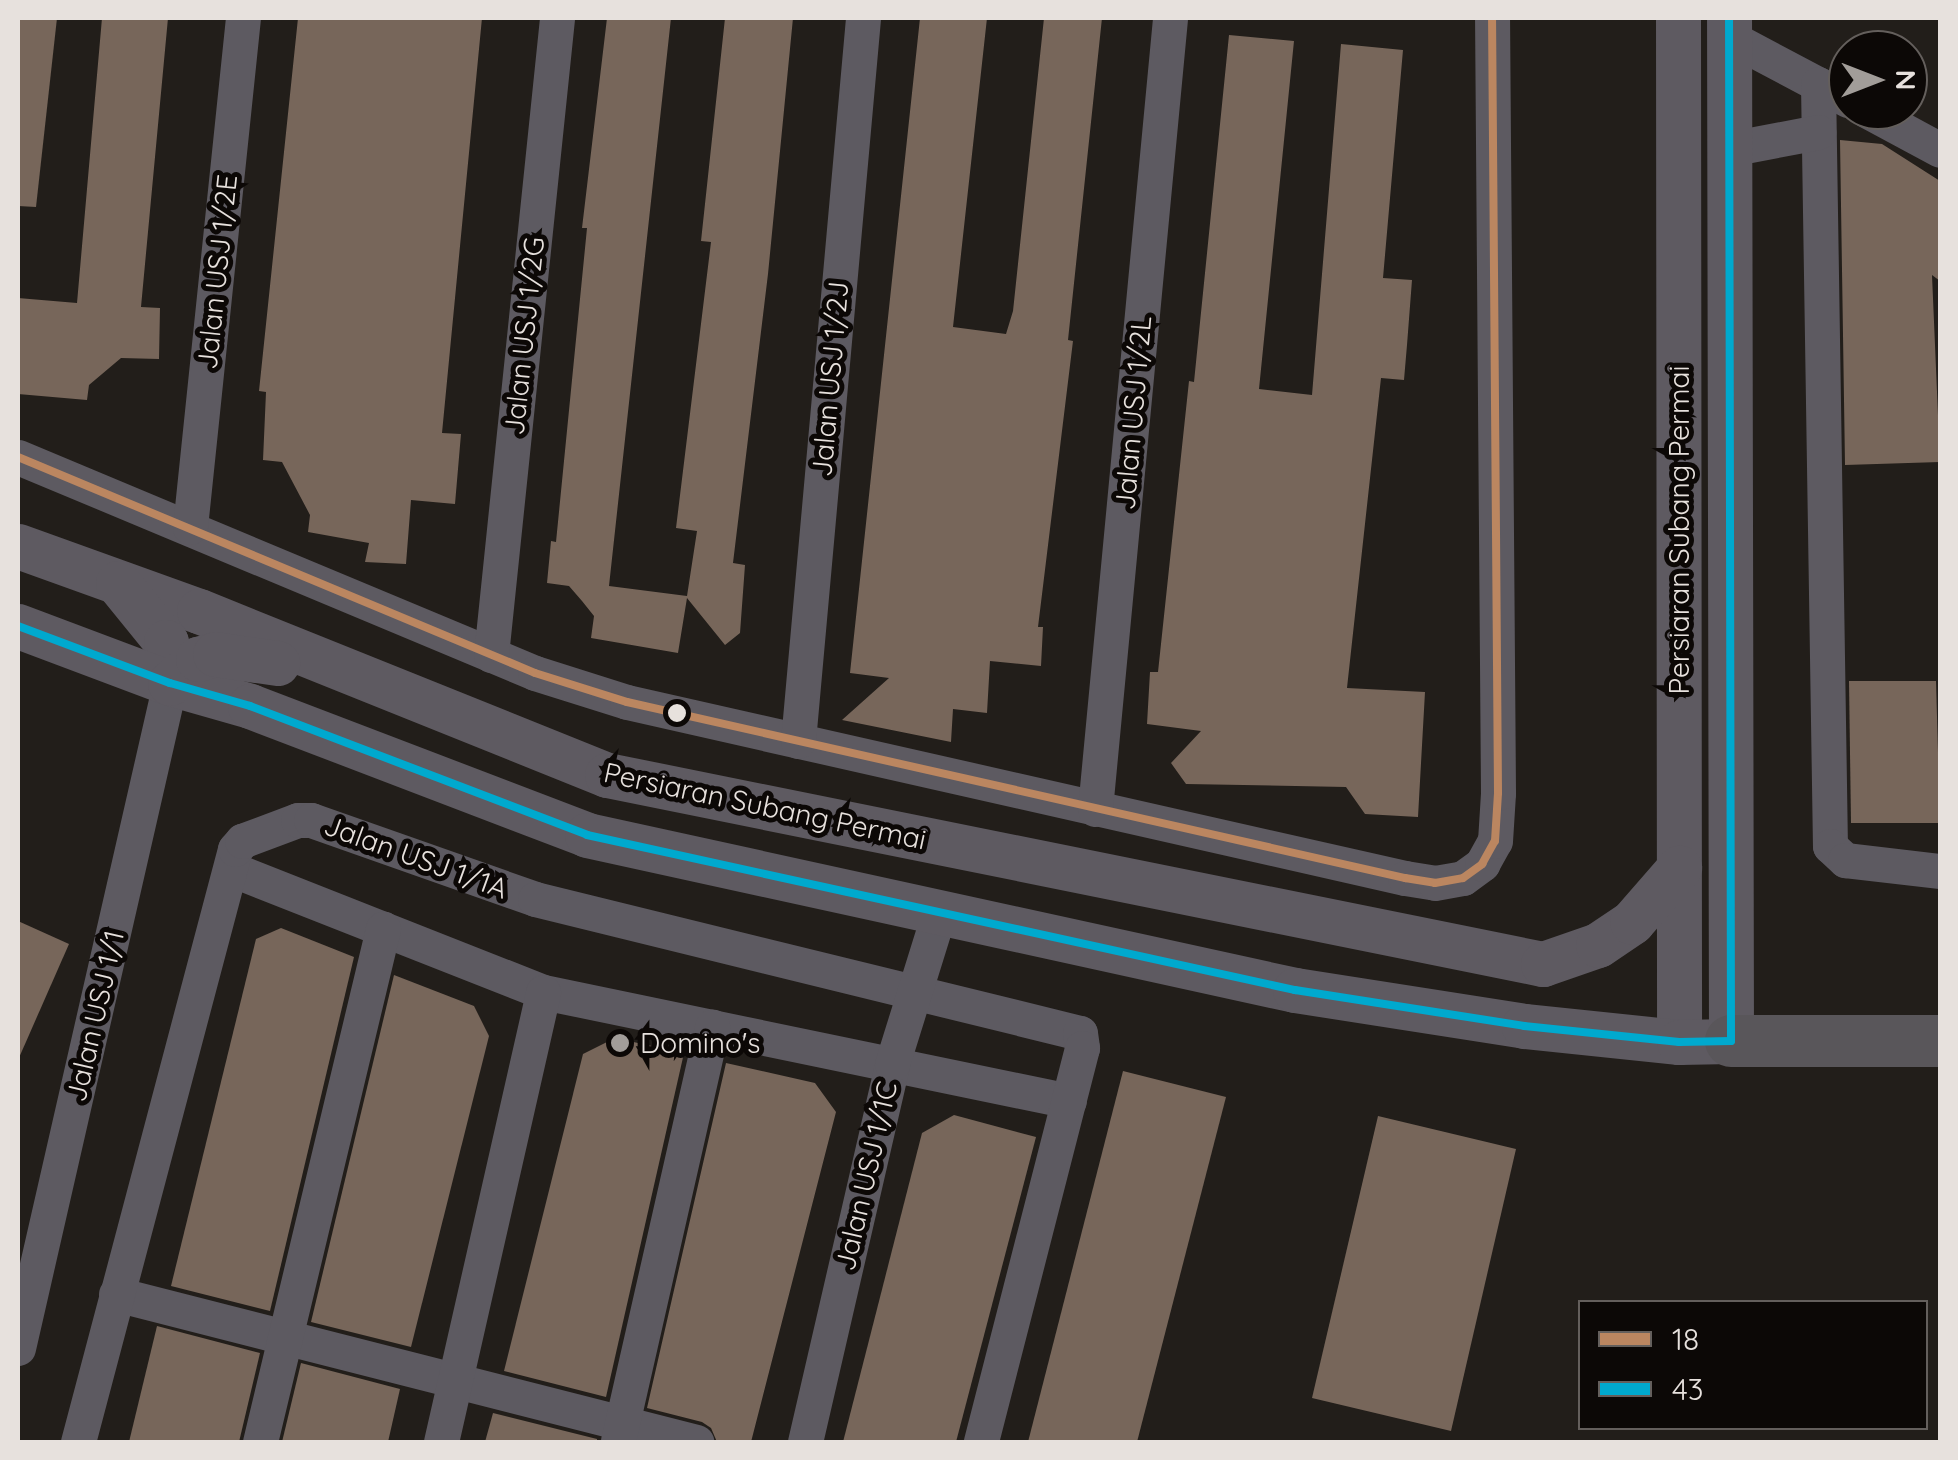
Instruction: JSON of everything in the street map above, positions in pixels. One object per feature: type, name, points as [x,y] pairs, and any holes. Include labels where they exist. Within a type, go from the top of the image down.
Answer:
[{"type":"highway","points":[[1731,1041],[1940,1042]]},
{"type":"main road","name":"Persiaran Subang Permai","points":[[1678,18],[1679,1042]]},
{"type":"main road","name":"Persiaran Subang Permai","points":[[1729,27],[1731,1041]]},
{"type":"main road","name":"Persiaran Subang Permai","points":[[18,546],[116,580],[608,775],[1543,964],[1598,946],[1632,922],[1679,868]]},
{"type":"main road","points":[[116,580],[166,642],[170,684]]},
{"type":"main road","points":[[18,626],[170,684],[250,706],[587,834],[1295,990],[1524,1026],[1679,1042],[1731,1041]]},
{"type":"main road","points":[[170,684],[198,659],[215,654],[327,666]]},
{"type":"street","name":"Jalan USJ 1/2E","points":[[190,527],[243,18]]},
{"type":"street","name":"Jalan USJ 1/2G","points":[[491,655],[557,18]]},
{"type":"street","name":"Jalan USJ 1/2J","points":[[798,741],[863,18]]},
{"type":"street","name":"Jalan USJ 1/2L","points":[[1095,809],[1170,18]]},
{"type":"street","points":[[18,457],[491,655],[626,702],[1435,883],[1463,878],[1482,864],[1495,841],[1498,793],[1492,18]]},
{"type":"street","points":[[1729,27],[1828,89]]},
{"type":"street","points":[[1828,105],[1818,132],[1830,846],[1836,856],[1846,860],[1940,871]]},
{"type":"street","points":[[1903,130],[1940,150]]},
{"type":"street","points":[[1729,149],[1818,132]]},
{"type":"street","name":"Jalan USJ 1/1","points":[[18,1348],[170,684]]},
{"type":"street","name":"Jalan USJ 1/1A","points":[[78,1442],[231,869],[242,842],[298,820],[311,820],[535,899],[1080,1033],[1082,1048],[1069,1101]]},
{"type":"street","points":[[231,869],[543,992],[1069,1101],[981,1442]]},
{"type":"street","name":"Jalan USJ 1/1C","points":[[805,1442],[892,1064],[940,913]]},
{"type":"street","points":[[260,1442],[383,929]]},
{"type":"street","points":[[441,1442],[543,992]]},
{"type":"street","points":[[620,1432],[712,1028]]},
{"type":"street","points":[[116,1294],[455,1380],[620,1432],[696,1442]]},
{"type":"building","points":[[18,18],[57,18],[36,207],[18,206]]},
{"type":"building","points":[[102,18],[168,18],[141,307],[160,308],[159,359],[121,358],[89,385],[87,400],[18,394],[18,298],[77,303]]},
{"type":"building","points":[[298,18],[482,18],[442,433],[461,434],[455,504],[411,500],[406,564],[365,562],[369,543],[308,532],[310,515],[282,462],[263,460],[266,392],[259,391]]},
{"type":"building","points":[[607,18],[671,18],[609,586],[687,596],[697,531],[676,528],[711,242],[701,241],[725,18],[793,18],[768,274],[733,563],[745,565],[740,633],[725,645],[687,598],[678,653],[591,638],[594,616],[582,601],[569,586],[547,583],[551,541],[556,542],[587,228],[582,228]]},
{"type":"building","points":[[920,18],[987,18],[953,327],[1006,334],[1013,311],[1044,18],[1102,18],[1068,340],[1073,341],[1038,627],[1043,627],[1041,666],[990,661],[987,713],[953,709],[951,742],[842,720],[889,678],[850,673]]},
{"type":"building","points":[[1229,35],[1294,41],[1259,389],[1312,395],[1341,44],[1403,50],[1383,278],[1412,280],[1404,380],[1381,378],[1347,688],[1425,692],[1418,817],[1365,814],[1346,787],[1186,784],[1171,763],[1201,731],[1147,724],[1150,672],[1158,672],[1189,381],[1194,382]]},
{"type":"building","points":[[1840,140],[1882,144],[1940,181],[1940,281],[1932,275],[1940,462],[1845,465]]},
{"type":"building","points":[[1849,681],[1936,681],[1940,823],[1851,823]]},
{"type":"building","points":[[18,921],[69,944],[18,1060]]},
{"type":"building","points":[[281,928],[354,957],[270,1311],[171,1286],[256,939]]},
{"type":"building","points":[[394,975],[474,1006],[489,1036],[411,1347],[311,1322]]},
{"type":"building","points":[[615,1038],[684,1053],[606,1397],[504,1371],[583,1054]]},
{"type":"building","points":[[726,1063],[815,1083],[836,1112],[751,1442],[717,1442],[711,1428],[702,1422],[647,1408]]},
{"type":"building","points":[[1123,1071],[1226,1097],[1137,1442],[1028,1442]]},
{"type":"building","points":[[954,1115],[1036,1137],[956,1442],[843,1442],[922,1133]]},
{"type":"building","points":[[1378,1116],[1516,1149],[1451,1431],[1312,1398]]},
{"type":"building","points":[[157,1326],[260,1353],[239,1442],[129,1442]]},
{"type":"building","points":[[301,1363],[400,1389],[388,1442],[282,1442]]},
{"type":"building","points":[[493,1413],[597,1439],[597,1442],[485,1442]]},
{"type":"transit line","name":"18","points":[[18,457],[535,673],[627,702],[1405,878],[1435,883],[1463,878],[1482,864],[1495,841],[1498,793],[1492,18]]},
{"type":"transit line","name":"43","points":[[18,626],[170,683],[250,706],[587,835],[1295,990],[1524,1026],[1679,1042],[1731,1041],[1729,18]]},
{"type":"place","name":"Domino's","points":[[620,1043]]}]
